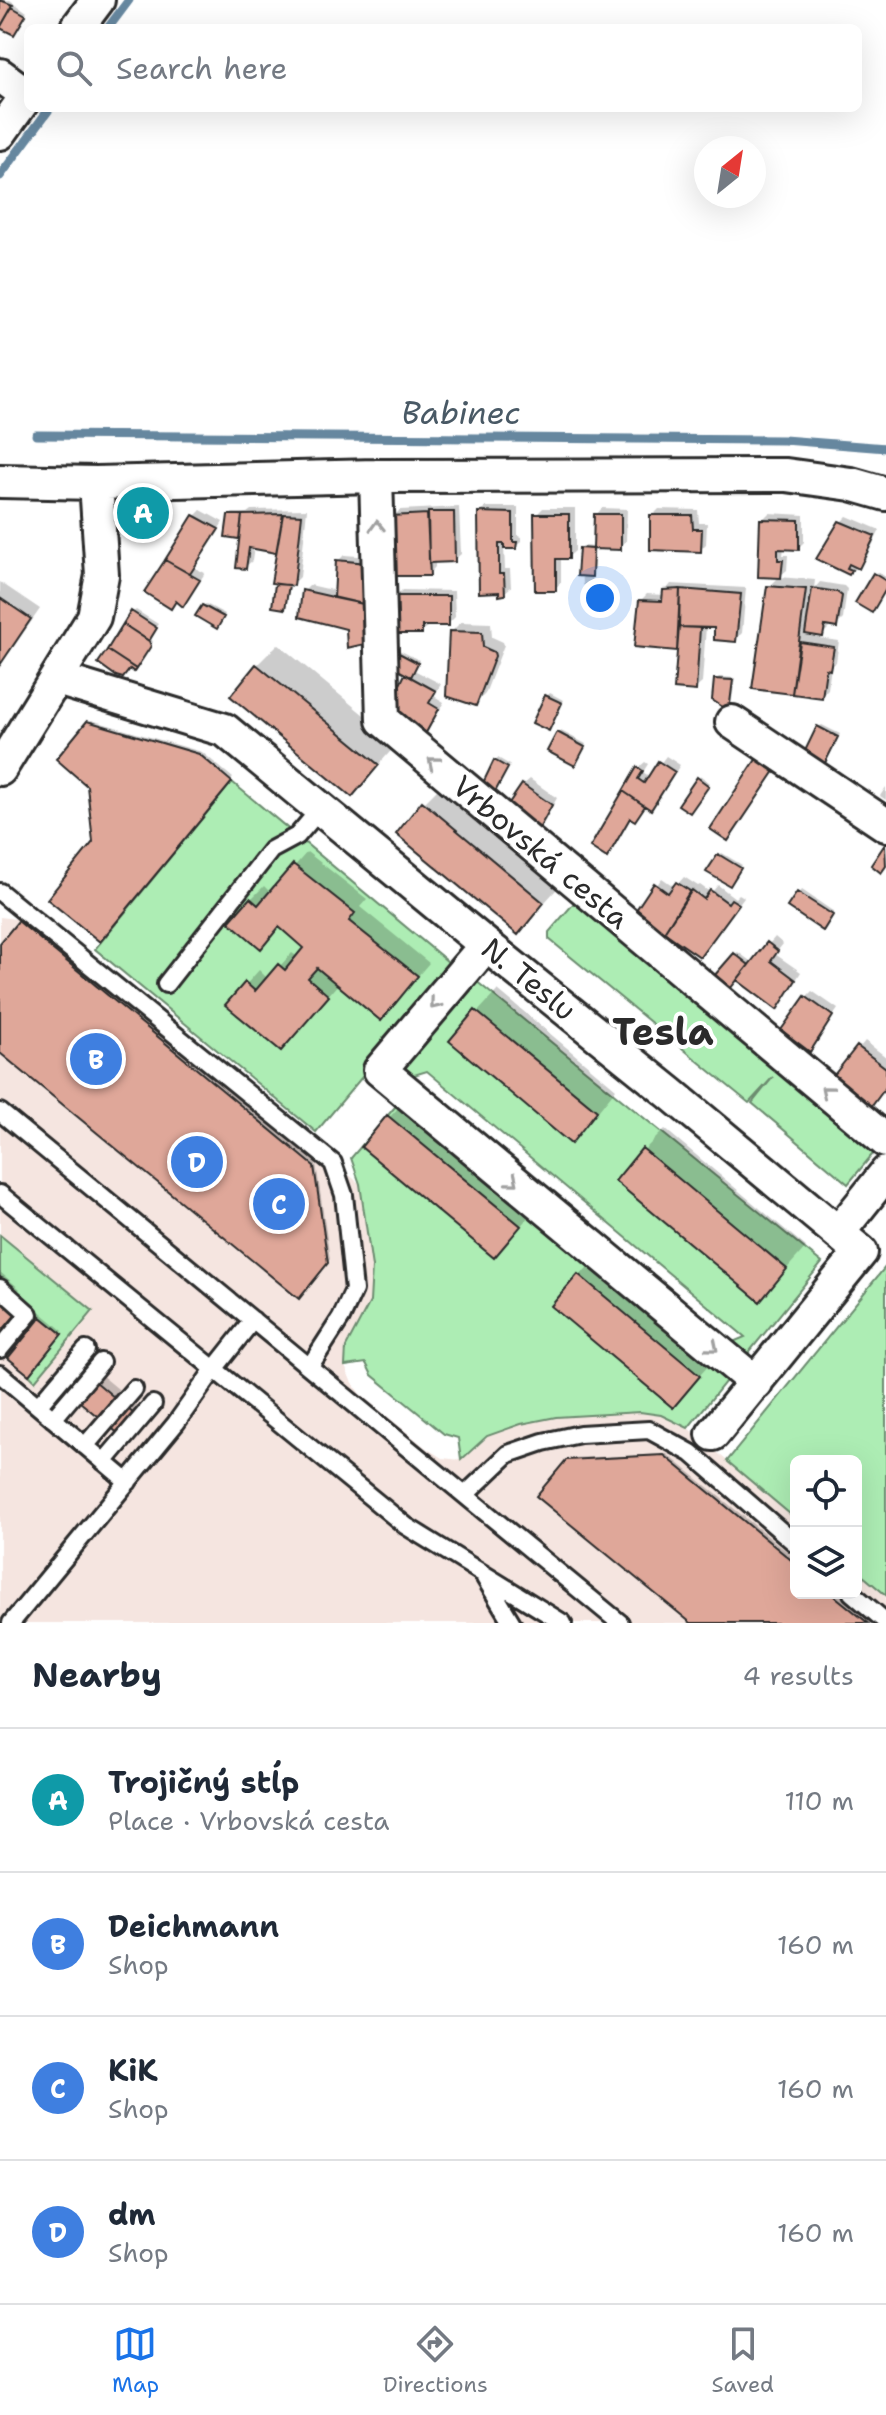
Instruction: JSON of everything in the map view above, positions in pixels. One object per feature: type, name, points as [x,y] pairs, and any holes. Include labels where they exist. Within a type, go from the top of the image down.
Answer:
[{"type":"street","points":[[80,24],[98,0]]},
{"type":"street","points":[[0,75],[24,92]]},
{"type":"street","points":[[0,133],[24,100]]},
{"type":"street","points":[[0,481],[96,483],[376,476],[786,475],[851,484],[886,494]]},
{"type":"street","name":"Vrbovská cesta","points":[[376,476],[383,720],[886,1141]]},
{"type":"street","points":[[0,769],[94,617],[102,575],[96,483]]},
{"type":"street","name":"N. Teslu","points":[[57,679],[225,730],[861,1252],[713,1434]]},
{"type":"street","points":[[732,722],[886,825]]},
{"type":"street","points":[[486,945],[380,1070],[756,1383]]},
{"type":"street","points":[[838,1233],[886,1173]]},
{"type":"lane","points":[[166,984],[271,850],[297,836],[321,808]]},
{"type":"lane","points":[[0,892],[333,1163],[344,1195],[354,1290],[341,1318],[310,1366]]},
{"type":"lane","points":[[0,1112],[620,1623]]},
{"type":"lane","points":[[0,1194],[406,1526],[563,1623]]},
{"type":"lane","points":[[0,1288],[29,1314],[6,1328],[0,1349]]},
{"type":"lane","points":[[11,1623],[176,1423],[253,1320]]},
{"type":"lane","points":[[38,1406],[86,1350]]},
{"type":"lane","points":[[53,1419],[101,1362]]},
{"type":"lane","points":[[0,1374],[128,1482]]},
{"type":"lane","points":[[85,1446],[134,1389]]},
{"type":"lane","points":[[104,1462],[153,1404]]},
{"type":"lane","points":[[466,1494],[508,1454],[580,1434],[649,1430],[691,1453],[790,1539]]},
{"type":"lane","points":[[482,1573],[512,1623]]},
{"type":"lane","points":[[859,1599],[886,1622]]},
{"type":"shaded area","points":[[0,917],[47,923],[360,1184],[372,1267],[370,1302],[346,1347],[345,1366],[360,1394],[426,1448],[442,1458],[461,1460],[487,1436],[521,1424],[556,1417],[640,1412],[661,1415],[688,1428],[790,1514],[790,1599],[862,1599],[862,1575],[886,1595],[886,1623],[0,1623]]},
{"type":"green space","points":[[232,782],[454,967],[316,1132],[95,949]]},
{"type":"green space","points":[[580,896],[877,1149],[848,1184],[752,1103],[773,1077],[749,1103],[549,939],[549,932]]},
{"type":"green space","points":[[470,976],[822,1263],[737,1367],[716,1349],[745,1337],[427,1071],[404,1078],[398,1056]]},
{"type":"green space","points":[[401,1100],[730,1376],[688,1428],[661,1415],[640,1412],[556,1417],[521,1424],[487,1436],[461,1460],[458,1438],[444,1434],[372,1375],[366,1363],[345,1366],[346,1347],[370,1302],[372,1267],[360,1184],[351,1158]]},
{"type":"green space","points":[[0,1235],[93,1311],[35,1381],[29,1375],[62,1334],[16,1296],[18,1292],[0,1277]]},
{"type":"green space","points":[[886,1266],[886,1595],[862,1575],[862,1455],[790,1455],[790,1514],[727,1461]]},
{"type":"building","points":[[0,0],[13,5],[1,26],[0,25]]},
{"type":"building","points":[[12,7],[26,15],[14,35],[0,28]]},
{"type":"building","points":[[428,512],[454,512],[455,562],[429,563]]},
{"type":"building","points":[[478,512],[513,513],[513,542],[517,542],[516,549],[504,549],[504,544],[499,544],[499,574],[504,574],[505,595],[499,596],[499,592],[479,593]]},
{"type":"building","points":[[283,514],[276,553],[249,548],[246,569],[236,568],[242,515]]},
{"type":"building","points":[[283,514],[302,515],[294,586],[271,583]]},
{"type":"building","points":[[427,514],[430,576],[394,576],[391,516]]},
{"type":"building","points":[[534,514],[569,514],[569,559],[556,559],[556,591],[535,591]]},
{"type":"building","points":[[594,514],[621,514],[621,550],[593,549]]},
{"type":"building","points":[[193,515],[219,529],[190,574],[165,560]]},
{"type":"building","points":[[228,515],[242,515],[239,539],[225,537]]},
{"type":"building","points":[[650,515],[692,515],[693,529],[702,529],[701,552],[650,550]]},
{"type":"building","points":[[760,519],[799,520],[799,550],[778,549],[778,560],[783,560],[781,578],[758,577]]},
{"type":"building","points":[[839,521],[875,536],[859,569],[849,564],[847,568],[852,570],[849,575],[816,559]]},
{"type":"building","points":[[579,548],[593,549],[592,577],[577,576]]},
{"type":"building","points":[[165,560],[200,580],[183,607],[176,601],[171,609],[144,592]]},
{"type":"building","points":[[336,560],[367,563],[368,605],[334,598]]},
{"type":"building","points":[[873,573],[886,581],[886,589],[872,613],[855,603]]},
{"type":"building","points":[[275,584],[289,585],[285,609],[272,607]]},
{"type":"building","points":[[767,586],[806,589],[792,694],[752,689]]},
{"type":"building","points":[[812,588],[837,592],[842,596],[837,628],[825,626],[823,637],[805,634]]},
{"type":"building","points":[[680,589],[677,651],[634,647],[639,600],[662,601],[663,590]]},
{"type":"building","points":[[680,589],[741,594],[736,642],[714,640],[714,628],[679,627]]},
{"type":"building","points":[[302,590],[368,605],[369,643],[347,648],[346,629],[299,617]]},
{"type":"building","points":[[592,590],[606,591],[605,614],[591,610]]},
{"type":"building","points":[[393,596],[449,596],[449,626],[422,626],[422,634],[395,634]]},
{"type":"building","points":[[0,598],[31,619],[0,665]]},
{"type":"building","points":[[202,605],[224,617],[217,629],[195,616]]},
{"type":"building","points":[[131,611],[157,628],[149,641],[123,624]]},
{"type":"building","points":[[123,624],[149,641],[151,646],[136,669],[107,650]]},
{"type":"building","points":[[679,627],[700,628],[696,691],[674,689]]},
{"type":"building","points":[[449,631],[482,632],[483,647],[494,652],[476,706],[446,696]]},
{"type":"building","points":[[800,642],[834,647],[830,670],[826,669],[822,698],[792,694]]},
{"type":"building","points":[[107,650],[136,669],[134,672],[130,669],[123,678],[98,663]]},
{"type":"building","points":[[395,651],[418,663],[411,677],[396,669]]},
{"type":"building","points":[[256,664],[379,765],[352,797],[230,696]]},
{"type":"building","points":[[405,674],[436,691],[429,703],[439,709],[422,740],[392,718],[396,693]]},
{"type":"building","points":[[714,679],[733,680],[729,711],[712,700]]},
{"type":"building","points":[[545,695],[562,703],[549,731],[532,723]]},
{"type":"building","points":[[87,721],[199,754],[232,782],[100,942],[47,899],[93,842],[87,786],[56,759]]},
{"type":"building","points":[[817,726],[838,737],[824,765],[803,755]]},
{"type":"building","points":[[557,732],[585,747],[575,766],[547,751]]},
{"type":"building","points":[[757,758],[775,771],[728,841],[710,829]]},
{"type":"building","points":[[494,760],[508,768],[495,792],[482,785]]},
{"type":"building","points":[[658,761],[675,772],[651,810],[623,791],[637,767],[643,771],[638,779],[644,783]]},
{"type":"building","points":[[697,777],[709,786],[690,813],[678,805]]},
{"type":"building","points":[[522,784],[552,805],[539,829],[507,806]]},
{"type":"building","points":[[623,791],[645,806],[635,821],[630,818],[607,858],[590,847]]},
{"type":"building","points":[[422,801],[544,903],[518,935],[396,834]]},
{"type":"building","points":[[885,844],[886,866],[881,873],[871,865]]},
{"type":"building","points":[[718,854],[741,868],[730,886],[706,872]]},
{"type":"building","points":[[293,864],[355,913],[349,921],[418,976],[381,1021],[317,968],[308,978],[329,996],[281,1051],[225,1005],[245,982],[255,991],[278,964],[285,970],[303,948],[279,927],[261,949],[229,922],[250,898],[258,905]]},
{"type":"building","points":[[676,882],[690,891],[664,932],[634,913],[654,883],[668,893]]},
{"type":"building","points":[[692,890],[704,899],[710,890],[728,903],[731,899],[739,904],[700,957],[664,932]]},
{"type":"building","points":[[797,892],[833,915],[823,931],[787,907]]},
{"type":"building","points":[[18,921],[314,1166],[328,1263],[299,1299],[0,1053],[0,943]]},
{"type":"building","points":[[767,942],[778,951],[771,961],[796,980],[777,1010],[737,980]]},
{"type":"building","points":[[734,953],[749,965],[730,989],[714,976]]},
{"type":"building","points":[[805,996],[833,1016],[810,1052],[781,1030]]},
{"type":"building","points":[[475,1010],[597,1111],[571,1144],[449,1041]]},
{"type":"building","points":[[857,1046],[886,1068],[886,1087],[872,1106],[834,1075]]},
{"type":"building","points":[[387,1115],[521,1226],[494,1258],[361,1147]]},
{"type":"building","points":[[642,1148],[787,1269],[760,1302],[615,1181]]},
{"type":"building","points":[[578,1274],[700,1376],[673,1408],[551,1306]]},
{"type":"building","points":[[0,1277],[19,1293],[16,1296],[41,1317],[8,1358],[0,1351]]},
{"type":"building","points":[[41,1317],[62,1334],[29,1375],[8,1358]]},
{"type":"building","points":[[70,1360],[147,1425],[131,1444],[57,1383]]},
{"type":"building","points":[[664,1455],[790,1559],[790,1599],[838,1599],[868,1623],[691,1623],[536,1496],[566,1460]]},
{"type":"waterway","points":[[111,24],[129,0]]},
{"type":"waterway","points":[[0,176],[47,112]]},
{"type":"waterway","name":"Babinec","points":[[36,435],[784,440],[886,448]]},
{"type":"place","name":"Trojičný stĺp","points":[[143,513]]},
{"type":"place","name":"Deichmann","points":[[96,1059]]},
{"type":"place","name":"dm","points":[[197,1162]]},
{"type":"place","name":"KiK","points":[[279,1204]]},
{"type":"district","name":"Tesla","points":[[663,1031]]}]
